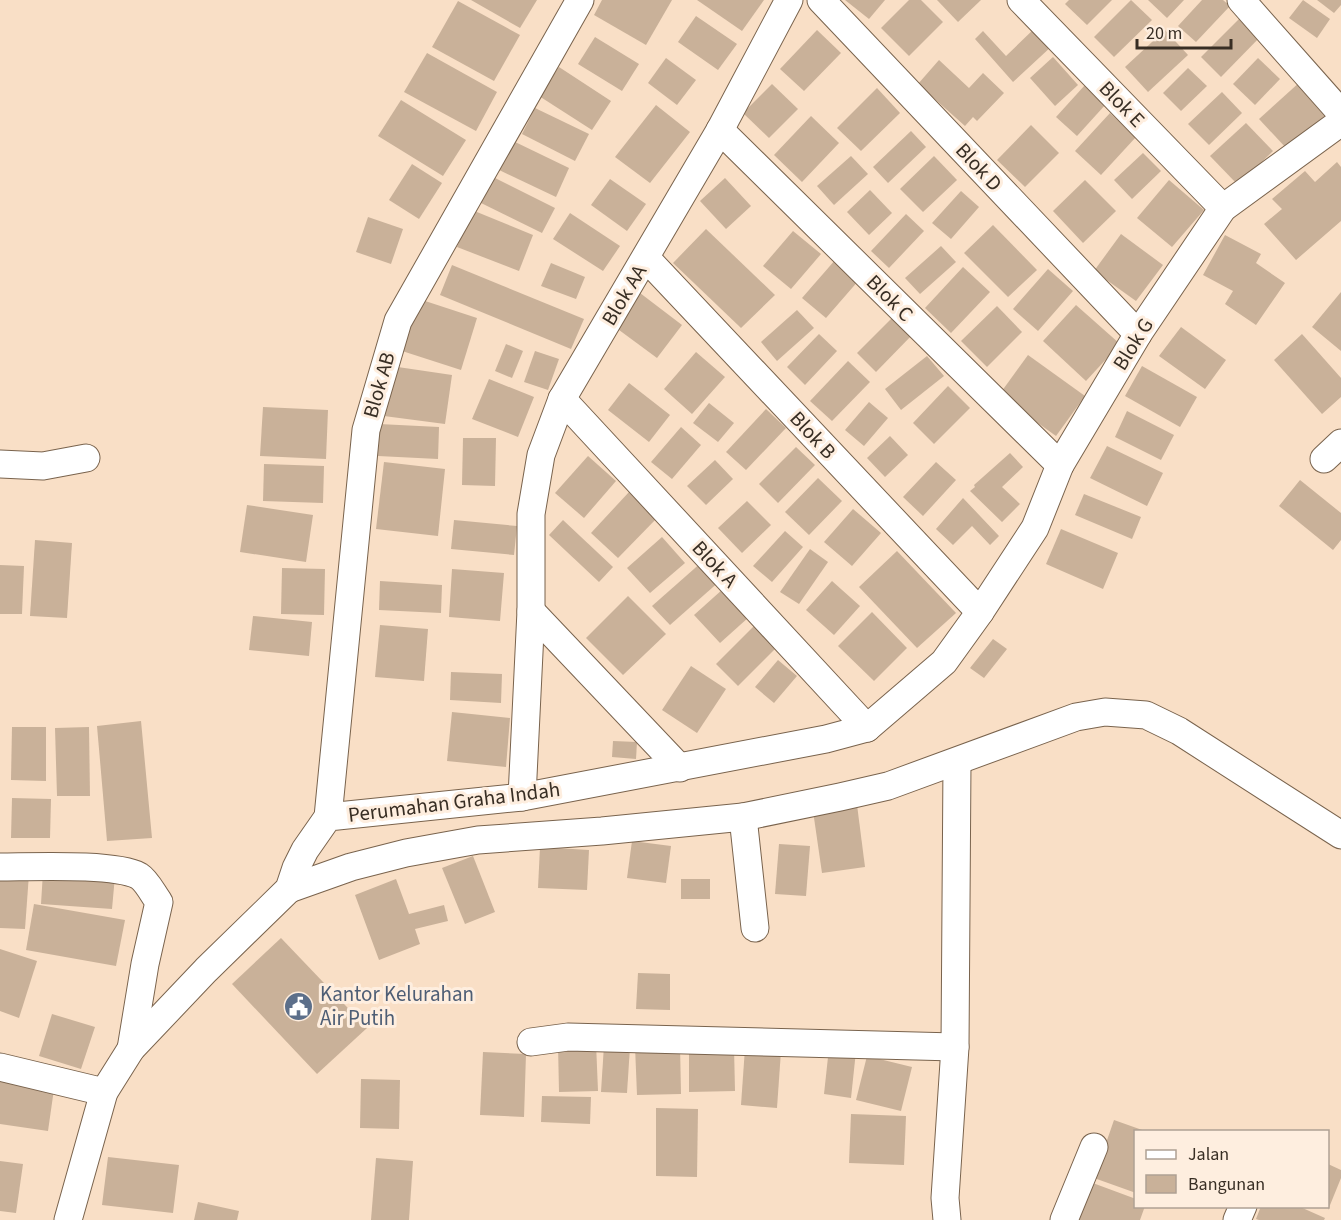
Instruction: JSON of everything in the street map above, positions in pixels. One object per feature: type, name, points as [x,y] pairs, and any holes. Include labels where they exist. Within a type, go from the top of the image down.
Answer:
[{"type":"street","name":"Blok AB","points":[[328,817],[366,430],[398,321],[580,0]]},
{"type":"street","name":"Blok AA","points":[[522,797],[531,611],[531,514],[541,455],[562,399],[720,130],[789,0]]},
{"type":"street","name":"Blok D","points":[[821,0],[1138,334]]},
{"type":"street","name":"Blok E","points":[[1021,0],[1224,208]]},
{"type":"street","points":[[1241,0],[1341,113]]},
{"type":"street","name":"Blok G","points":[[980,612],[1035,528],[1060,465],[1138,334],[1224,208],[1341,122]]},
{"type":"street","name":"Blok C","points":[[720,130],[1060,465]]},
{"type":"street","name":"Blok B","points":[[646,258],[980,612]]},
{"type":"street","name":"Blok A","points":[[562,399],[867,728]]},
{"type":"street","points":[[0,464],[43,466],[86,458]]},
{"type":"street","points":[[531,611],[680,768]]},
{"type":"street","name":"Perumahan Graha Indah","points":[[68,1220],[104,1092],[131,1048],[289,889],[305,850],[328,817],[522,797],[826,739],[867,728],[944,662],[980,612]]},
{"type":"street","points":[[289,889],[351,867],[478,840],[743,817],[888,786],[1076,717],[1105,712],[1146,715],[1179,731],[1341,835]]},
{"type":"street","points":[[947,1220],[945,1198],[955,1047],[957,762]]},
{"type":"street","points":[[743,817],[754,928]]},
{"type":"street","points":[[0,867],[118,869],[140,877],[149,887],[159,902],[145,964],[131,1048]]},
{"type":"street","points":[[531,1042],[568,1037],[955,1047]]},
{"type":"street","points":[[0,1067],[104,1092]]},
{"type":"street","points":[[1064,1220],[1094,1147]]},
{"type":"building","points":[[471,0],[537,0],[520,28]]},
{"type":"building","points":[[602,0],[672,0],[646,45],[594,15]]},
{"type":"building","points":[[697,0],[764,0],[742,31]]},
{"type":"building","points":[[845,0],[885,0],[869,19]]},
{"type":"building","points":[[909,0],[921,0],[943,22],[909,56],[881,28]]},
{"type":"building","points":[[937,0],[981,0],[958,22]]},
{"type":"building","points":[[1069,0],[1112,0],[1087,25],[1065,4]]},
{"type":"building","points":[[1131,0],[1152,20],[1114,57],[1094,37]]},
{"type":"building","points":[[1148,0],[1184,0],[1167,18]]},
{"type":"building","points":[[1202,0],[1223,0],[1230,6],[1196,42],[1178,26]]},
{"type":"building","points":[[1303,0],[1330,19],[1317,38],[1289,18]]},
{"type":"building","points":[[1317,0],[1341,0],[1341,5],[1334,13]]},
{"type":"building","points":[[458,1],[520,35],[494,81],[432,47]]},
{"type":"building","points":[[1243,15],[1263,34],[1221,77],[1201,57]]},
{"type":"building","points":[[696,16],[737,44],[718,70],[678,42]]},
{"type":"building","points":[[1036,27],[1053,45],[1013,82],[975,39],[983,31],[1006,56]]},
{"type":"building","points":[[817,30],[841,53],[804,91],[780,69]]},
{"type":"building","points":[[1165,30],[1188,55],[1148,92],[1125,67]]},
{"type":"building","points":[[595,37],[639,64],[622,91],[578,64]]},
{"type":"building","points":[[427,53],[497,92],[476,131],[404,92]]},
{"type":"building","points":[[1053,57],[1078,85],[1055,106],[1030,78]]},
{"type":"building","points":[[666,58],[696,80],[677,105],[648,83]]},
{"type":"building","points":[[1258,58],[1280,79],[1255,105],[1233,84]]},
{"type":"building","points":[[939,60],[969,88],[983,73],[1004,93],[977,121],[973,117],[965,126],[918,84]]},
{"type":"building","points":[[559,67],[611,101],[592,130],[539,96]]},
{"type":"building","points":[[1188,68],[1207,86],[1181,111],[1163,93]]},
{"type":"building","points":[[1301,81],[1329,112],[1288,150],[1259,119]]},
{"type":"building","points":[[772,84],[798,109],[769,138],[743,113]]},
{"type":"building","points":[[1085,85],[1106,104],[1077,136],[1056,117]]},
{"type":"building","points":[[877,88],[900,113],[861,151],[837,128]]},
{"type":"building","points":[[1222,92],[1242,113],[1209,145],[1188,124]]},
{"type":"building","points":[[401,100],[466,140],[443,176],[378,136]]},
{"type":"building","points":[[656,105],[690,132],[650,183],[615,157]]},
{"type":"building","points":[[535,108],[589,134],[575,161],[522,134]]},
{"type":"building","points":[[1110,113],[1136,137],[1101,175],[1075,151]]},
{"type":"building","points":[[811,116],[839,143],[802,182],[774,155]]},
{"type":"building","points":[[1246,123],[1273,151],[1238,185],[1210,156]]},
{"type":"building","points":[[1031,125],[1059,153],[1025,187],[997,160]]},
{"type":"building","points":[[911,131],[926,147],[888,183],[873,167]]},
{"type":"building","points":[[511,140],[569,168],[556,197],[497,169]]},
{"type":"building","points":[[1143,153],[1161,171],[1132,199],[1114,180]]},
{"type":"building","points":[[851,156],[868,174],[834,205],[817,186]]},
{"type":"building","points":[[934,156],[957,180],[923,212],[900,189]]},
{"type":"building","points":[[1337,162],[1341,167],[1341,221],[1296,260],[1264,224],[1282,209],[1272,199],[1305,171],[1315,182]]},
{"type":"building","points":[[412,164],[442,183],[419,219],[389,200]]},
{"type":"building","points":[[489,175],[555,208],[542,233],[477,201]]},
{"type":"building","points":[[725,178],[751,206],[726,229],[700,201]]},
{"type":"building","points":[[610,179],[646,204],[627,231],[591,205]]},
{"type":"building","points":[[1085,180],[1116,211],[1083,243],[1053,211]]},
{"type":"building","points":[[1169,180],[1204,210],[1172,247],[1137,218]]},
{"type":"building","points":[[870,190],[892,213],[869,235],[847,212]]},
{"type":"building","points":[[961,191],[979,207],[951,239],[932,223]]},
{"type":"building","points":[[472,210],[533,235],[519,271],[457,247]]},
{"type":"building","points":[[570,213],[620,246],[603,271],[553,239]]},
{"type":"building","points":[[906,214],[924,231],[889,268],[871,251]]},
{"type":"building","points":[[368,217],[403,229],[391,264],[356,252]]},
{"type":"building","points":[[993,225],[1037,270],[1008,297],[964,253]]},
{"type":"building","points":[[706,229],[775,295],[741,328],[673,263]]},
{"type":"building","points":[[793,231],[821,254],[791,289],[763,266]]},
{"type":"building","points":[[1121,234],[1163,265],[1136,301],[1094,271]]},
{"type":"building","points":[[1225,235],[1261,254],[1256,263],[1285,283],[1256,325],[1225,304],[1233,291],[1203,275]]},
{"type":"building","points":[[941,246],[956,262],[920,294],[905,278]]},
{"type":"building","points":[[836,259],[859,280],[826,318],[802,298]]},
{"type":"building","points":[[551,263],[585,277],[576,299],[541,286]]},
{"type":"building","points":[[452,265],[584,319],[571,349],[440,295]]},
{"type":"building","points":[[963,267],[990,292],[951,333],[925,308]]},
{"type":"building","points":[[1048,269],[1073,291],[1038,331],[1013,309]]},
{"type":"building","points":[[1341,292],[1341,351],[1312,327]]},
{"type":"building","points":[[640,293],[682,325],[657,358],[615,327]]},
{"type":"building","points":[[416,298],[477,318],[461,370],[399,350]]},
{"type":"building","points":[[1076,305],[1120,344],[1086,381],[1043,341]]},
{"type":"building","points":[[997,306],[1022,332],[987,367],[961,341]]},
{"type":"building","points":[[797,310],[814,328],[777,361],[761,342]]},
{"type":"building","points":[[894,316],[913,334],[876,372],[857,353]]},
{"type":"building","points":[[1181,327],[1226,360],[1205,389],[1159,356]]},
{"type":"building","points":[[819,334],[837,351],[805,385],[787,367]]},
{"type":"building","points":[[1302,334],[1341,378],[1341,397],[1322,414],[1274,360]]},
{"type":"building","points":[[506,344],[523,351],[512,378],[495,371]]},
{"type":"building","points":[[535,351],[559,359],[548,390],[524,382]]},
{"type":"building","points":[[696,352],[725,377],[692,414],[664,389]]},
{"type":"building","points":[[1028,355],[1085,396],[1056,436],[999,395]]},
{"type":"building","points":[[927,356],[944,376],[901,410],[885,389]]},
{"type":"building","points":[[848,361],[870,382],[832,421],[810,401]]},
{"type":"building","points":[[391,366],[452,375],[445,424],[384,416]]},
{"type":"building","points":[[1142,366],[1197,397],[1180,427],[1125,396]]},
{"type":"building","points":[[489,379],[534,397],[518,437],[472,419]]},
{"type":"building","points":[[629,383],[670,415],[649,442],[608,410]]},
{"type":"building","points":[[948,386],[970,408],[934,444],[913,423]]},
{"type":"building","points":[[869,402],[888,418],[864,446],[845,430]]},
{"type":"building","points":[[709,403],[734,423],[718,442],[693,423]]},
{"type":"building","points":[[263,407],[328,410],[326,459],[260,456]]},
{"type":"building","points":[[766,409],[786,428],[746,470],[726,452]]},
{"type":"building","points":[[1127,411],[1174,435],[1161,460],[1115,437]]},
{"type":"building","points":[[379,424],[439,427],[438,459],[378,456]]},
{"type":"building","points":[[681,427],[701,445],[672,479],[651,462]]},
{"type":"building","points":[[890,436],[908,455],[885,477],[867,458]]},
{"type":"building","points":[[463,438],[496,438],[495,486],[462,485]]},
{"type":"building","points":[[1107,446],[1163,473],[1147,506],[1090,478]]},
{"type":"building","points":[[796,447],[815,465],[778,503],[759,484]]},
{"type":"building","points":[[1010,453],[1023,467],[1002,487],[1020,504],[1002,522],[970,491]]},
{"type":"building","points":[[588,456],[616,481],[584,518],[555,493]]},
{"type":"building","points":[[715,460],[733,479],[706,505],[687,486]]},
{"type":"building","points":[[384,462],[445,469],[438,536],[376,529]]},
{"type":"building","points":[[936,462],[956,480],[923,516],[903,497]]},
{"type":"building","points":[[264,464],[324,466],[323,503],[263,501]]},
{"type":"building","points":[[818,478],[842,501],[809,535],[785,512]]},
{"type":"building","points":[[1300,480],[1341,513],[1341,540],[1333,550],[1279,506]]},
{"type":"building","points":[[629,492],[657,518],[618,558],[591,533]]},
{"type":"building","points":[[1084,494],[1141,517],[1132,539],[1075,515]]},
{"type":"building","points":[[963,498],[999,536],[990,545],[972,526],[953,545],[936,529]]},
{"type":"building","points":[[747,501],[771,525],[742,553],[718,528]]},
{"type":"building","points":[[247,505],[313,515],[306,562],[240,552]]},
{"type":"building","points":[[853,509],[881,533],[852,566],[824,542]]},
{"type":"building","points":[[454,520],[517,526],[514,555],[451,549]]},
{"type":"building","points":[[563,520],[613,567],[599,582],[549,535]]},
{"type":"building","points":[[1061,529],[1118,553],[1103,589],[1046,564]]},
{"type":"building","points":[[785,531],[803,547],[772,582],[753,566]]},
{"type":"building","points":[[662,537],[685,563],[650,593],[627,568]]},
{"type":"building","points":[[35,540],[72,543],[67,618],[30,616]]},
{"type":"building","points":[[810,549],[828,562],[799,604],[780,592]]},
{"type":"building","points":[[897,551],[956,613],[917,648],[859,587]]},
{"type":"building","points":[[703,561],[721,580],[670,625],[652,606]]},
{"type":"building","points":[[0,565],[24,566],[22,614],[0,614]]},
{"type":"building","points":[[282,568],[325,569],[324,615],[281,614]]},
{"type":"building","points":[[452,569],[504,573],[500,621],[449,617]]},
{"type":"building","points":[[380,581],[442,585],[441,613],[379,610]]},
{"type":"building","points":[[832,581],[860,606],[834,635],[806,610]]},
{"type":"building","points":[[723,589],[749,617],[720,643],[694,615]]},
{"type":"building","points":[[628,596],[666,634],[623,675],[586,638]]},
{"type":"building","points":[[872,612],[907,648],[874,681],[838,646]]},
{"type":"building","points":[[253,616],[312,622],[309,656],[249,650]]},
{"type":"building","points":[[759,621],[781,643],[738,686],[716,664]]},
{"type":"building","points":[[380,625],[428,629],[424,681],[375,677]]},
{"type":"building","points":[[993,639],[1007,649],[984,678],[970,668]]},
{"type":"building","points":[[778,660],[797,676],[774,703],[755,687]]},
{"type":"building","points":[[691,666],[726,689],[697,733],[662,710]]},
{"type":"building","points":[[451,672],[502,674],[501,703],[450,700]]},
{"type":"building","points":[[452,712],[510,718],[506,767],[447,761]]},
{"type":"building","points":[[141,721],[152,838],[107,841],[97,726]]},
{"type":"building","points":[[12,727],[46,727],[46,781],[11,780]]},
{"type":"building","points":[[89,727],[90,796],[57,796],[55,728]]},
{"type":"building","points":[[613,741],[637,742],[636,759],[612,757]]},
{"type":"building","points":[[856,797],[865,867],[822,873],[812,804]]},
{"type":"building","points":[[12,798],[51,799],[50,838],[11,838]]},
{"type":"building","points":[[632,841],[671,846],[666,883],[627,878]]},
{"type":"building","points":[[779,844],[810,846],[806,896],[775,894]]},
{"type":"building","points":[[540,847],[589,850],[587,890],[538,888]]},
{"type":"building","points":[[473,856],[495,912],[465,924],[442,868]]},
{"type":"building","points":[[0,872],[29,874],[25,929],[0,928]]},
{"type":"building","points":[[43,872],[115,876],[112,909],[41,904]]},
{"type":"building","points":[[396,879],[409,914],[444,905],[448,921],[415,929],[420,944],[379,960],[355,895]]},
{"type":"building","points":[[681,879],[710,879],[710,899],[681,899]]},
{"type":"building","points":[[34,904],[125,920],[116,966],[26,950]]},
{"type":"building","name":"Kantor Kelurahan Air Putih","points":[[281,938],[367,1028],[317,1074],[232,984]]},
{"type":"building","points":[[0,949],[37,961],[19,1018],[0,1011]]},
{"type":"building","points":[[638,973],[670,974],[670,1010],[636,1009]]},
{"type":"building","points":[[52,1014],[95,1027],[81,1069],[39,1056]]},
{"type":"building","points":[[596,1043],[598,1091],[559,1092],[558,1044]]},
{"type":"building","points":[[604,1045],[630,1047],[627,1093],[601,1092]]},
{"type":"building","points":[[680,1045],[681,1094],[637,1095],[635,1046]]},
{"type":"building","points":[[734,1047],[735,1091],[689,1092],[689,1048]]},
{"type":"building","points":[[745,1048],[781,1051],[777,1108],[741,1105]]},
{"type":"building","points":[[829,1048],[856,1051],[851,1098],[824,1094]]},
{"type":"building","points":[[483,1052],[526,1054],[524,1117],[480,1115]]},
{"type":"building","points":[[867,1056],[912,1067],[901,1111],[856,1100]]},
{"type":"building","points":[[361,1079],[400,1080],[399,1129],[360,1128]]},
{"type":"building","points":[[0,1080],[54,1089],[48,1131],[0,1124]]},
{"type":"building","points":[[542,1096],[591,1097],[590,1124],[541,1122]]},
{"type":"building","points":[[656,1108],[698,1109],[697,1177],[656,1176]]},
{"type":"building","points":[[851,1114],[906,1116],[904,1165],[849,1163]]},
{"type":"building","points":[[1114,1120],[1142,1130],[1134,1130],[1134,1192],[1094,1178]]},
{"type":"building","points":[[108,1157],[179,1165],[173,1213],[102,1205]]},
{"type":"building","points":[[376,1158],[413,1161],[409,1220],[371,1220]]},
{"type":"building","points":[[0,1161],[23,1164],[16,1213],[0,1211]]},
{"type":"building","points":[[1329,1164],[1341,1170],[1341,1178],[1329,1208]]},
{"type":"building","points":[[1082,1179],[1134,1198],[1134,1208],[1144,1208],[1140,1220],[1067,1220]]},
{"type":"building","points":[[198,1202],[239,1211],[237,1220],[194,1220]]},
{"type":"building","points":[[1260,1208],[1302,1208],[1325,1218],[1324,1220],[1256,1219]]},
{"type":"place","name":"Kantor Kelurahan Air Putih","points":[[299,1006]]}]
